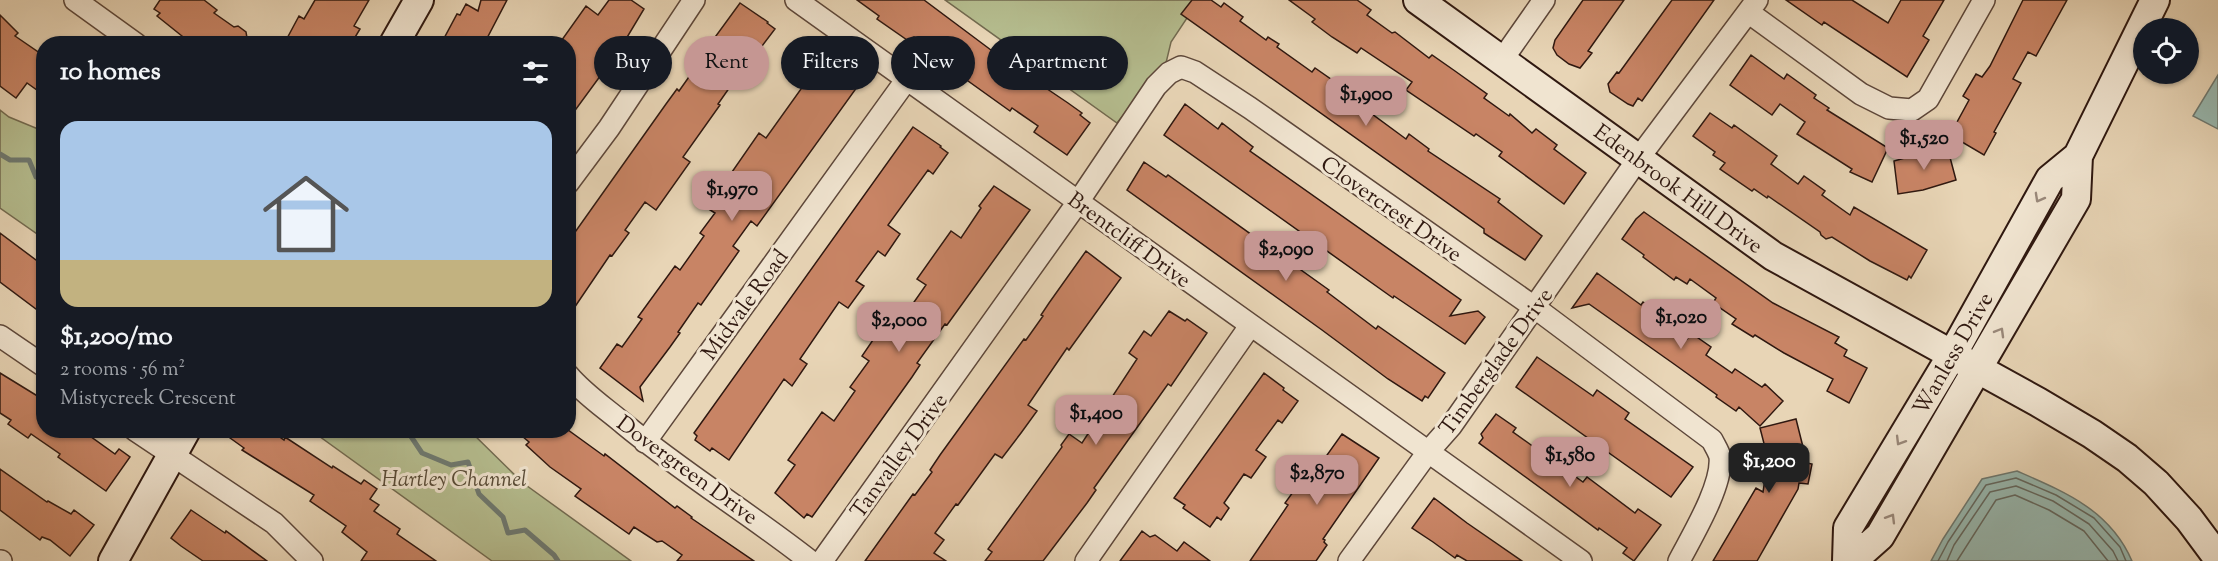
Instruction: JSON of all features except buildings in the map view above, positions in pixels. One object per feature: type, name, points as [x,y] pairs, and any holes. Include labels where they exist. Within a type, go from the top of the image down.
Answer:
[{"type":"street","points":[[75,0],[125,36]]},
{"type":"street","points":[[399,36],[419,0]]},
{"type":"street","points":[[576,172],[609,128],[694,0]]},
{"type":"street","name":"Brentcliff Drive","points":[[796,0],[891,68]]},
{"type":"street","name":"Edenbrook Hill Drive","points":[[1418,0],[1773,256],[1978,369]]},
{"type":"street","points":[[1502,60],[1544,0]]},
{"type":"street","points":[[1752,6],[1861,94],[1889,108],[1912,110],[1928,99],[1984,0]]},
{"type":"street","name":"Wanless Drive","points":[[1852,561],[1880,536],[2076,198],[2078,156],[2155,0]]},
{"type":"street","name":"Timberglade Drive","points":[[1349,561],[1428,452],[1451,426],[1638,159],[1752,6]]},
{"type":"street","name":"Clovercrest Drive","points":[[1078,202],[1156,86],[1169,73],[1181,67],[1195,72],[1250,108],[1534,307]]},
{"type":"street","name":"Midvale Road","points":[[645,442],[899,90]]},
{"type":"street","name":"Brentcliff Drive","points":[[922,90],[1581,561]]},
{"type":"street","name":"Wanless Drive","points":[[1847,561],[1848,528],[1952,355],[2050,179],[2078,156]]},
{"type":"street","name":"Tanvalley Drive","points":[[822,561],[1078,202]]},
{"type":"street","points":[[1534,307],[1712,440],[1720,456],[1719,472],[1710,499],[1679,561]]},
{"type":"street","points":[[1086,561],[1250,326]]},
{"type":"street","points":[[0,336],[36,361]]},
{"type":"street","points":[[1978,369],[2074,423],[2127,458],[2156,483],[2215,547]]},
{"type":"street","name":"Dovergreen Drive","points":[[576,384],[645,442],[768,528],[810,561]]},
{"type":"street","points":[[146,438],[274,523],[312,561]]},
{"type":"street","points":[[113,561],[182,438]]},
{"type":"green space","points":[[945,0],[1199,0],[1171,42],[1166,63],[1117,123],[1071,90],[1128,90],[1128,36],[995,36]]},
{"type":"green space","points":[[0,110],[9,117],[36,128],[36,233],[0,208]]},
{"type":"green space","name":"Hartley Channel","points":[[322,438],[477,438],[523,483],[631,561],[492,561]]},
{"type":"water","points":[[2218,75],[2218,129],[2193,116]]},
{"type":"water","points":[[2017,471],[2069,495],[2099,516],[2123,543],[2132,561],[1931,561],[1982,479]]},
{"type":"waterway","points":[[0,154],[10,160],[29,160],[36,177]]},
{"type":"waterway","points":[[412,438],[422,453],[451,465],[468,462],[479,494],[503,517],[508,533],[525,530],[558,561]]}]
